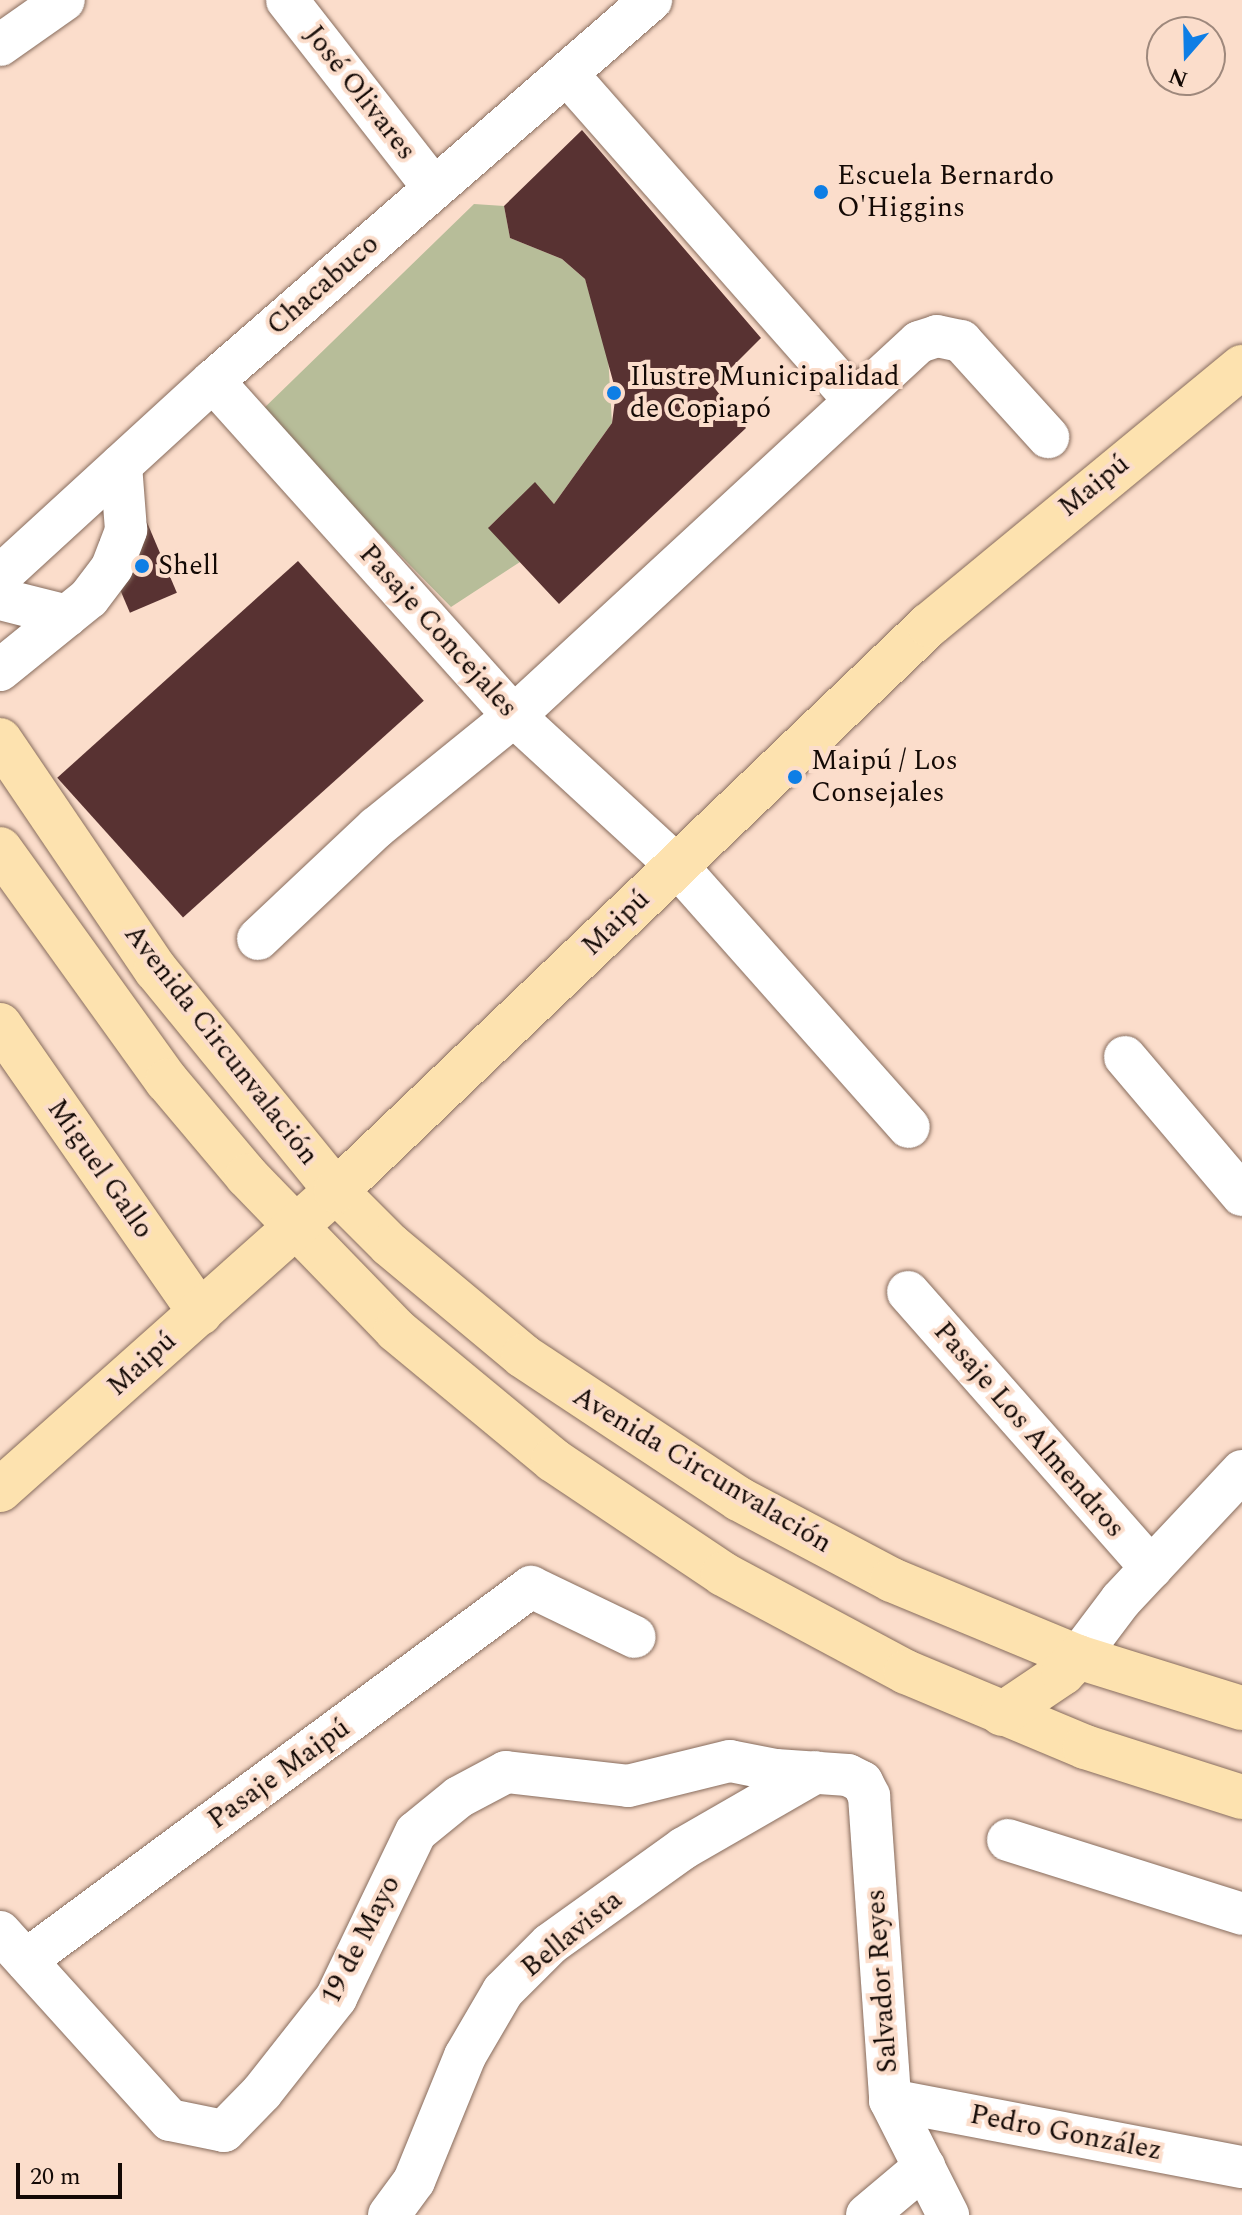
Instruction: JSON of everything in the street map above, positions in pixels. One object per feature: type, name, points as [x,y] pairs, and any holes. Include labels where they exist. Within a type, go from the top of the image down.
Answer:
[{"type":"main road","name":"Maipú","points":[[0,1490],[336,1191],[929,625],[1242,367]]},
{"type":"main road","name":"Avenida Circunvalación","points":[[0,740],[156,970],[336,1191],[390,1245],[489,1329],[665,1454],[892,1580],[1078,1657],[1242,1708]]},
{"type":"main road","name":"Avenida Circunvalación","points":[[0,849],[167,1081],[295,1228],[386,1320],[473,1397],[637,1519],[812,1625],[1002,1714],[1242,1797]]},
{"type":"main road","name":"Miguel Gallo","points":[[0,1025],[200,1313]]},
{"type":"main road","points":[[1002,1714],[1056,1679],[1078,1657]]},
{"type":"street","points":[[0,45],[64,0]]},
{"type":"street","name":"José Olivares","points":[[287,0],[433,187]]},
{"type":"street","name":"Chacabuco","points":[[0,576],[213,381],[433,187],[567,74],[642,3]]},
{"type":"street","points":[[567,74],[853,398]]},
{"type":"street","points":[[258,939],[377,827],[514,716],[853,398],[919,342],[937,336],[961,341],[1048,437]]},
{"type":"street","name":"Pasaje Concejales","points":[[213,381],[514,716],[677,866],[909,1127]]},
{"type":"street","points":[[0,670],[67,616],[101,583],[120,550],[127,508],[121,465]]},
{"type":"street","points":[[0,599],[67,616]]},
{"type":"street","points":[[1125,1057],[1242,1195]]},
{"type":"street","name":"Pasaje Los Almendros","points":[[908,1292],[1151,1568]]},
{"type":"street","points":[[1078,1657],[1151,1568],[1242,1471]]},
{"type":"street","name":"Pasaje Maipú","points":[[13,1946],[531,1587],[635,1637]]},
{"type":"street","name":"19 de Mayo","points":[[13,1946],[170,2120],[224,2131],[336,1998],[416,1832],[459,1797],[506,1772],[628,1786],[730,1761],[816,1772]]},
{"type":"street","name":"Salvador Reyes","points":[[816,1772],[848,1775],[862,1782],[869,1796],[890,2100],[948,2215]]},
{"type":"street","name":"Bellavista","points":[[389,2215],[414,2181],[465,2056],[503,1991],[550,1944],[684,1848],[816,1772]]},
{"type":"street","points":[[1008,1840],[1242,1914]]},
{"type":"street","name":"Pedro González","points":[[890,2100],[1242,2167]]},
{"type":"street","points":[[867,2215],[924,2167]]},
{"type":"green space","points":[[474,204],[504,206],[510,238],[562,259],[585,279],[608,354],[612,423],[554,504],[535,483],[489,527],[520,562],[451,607],[260,412]]},
{"type":"building","points":[[582,130],[761,338],[713,386],[746,428],[559,604],[488,528],[535,482],[554,504],[612,423],[616,392],[585,279],[562,259],[510,238],[504,206]]},
{"type":"building","points":[[146,520],[177,593],[130,613],[99,540]]},
{"type":"building","points":[[298,561],[424,701],[183,918],[57,778]]},
{"type":"place","name":"Escuela Bernardo O'Higgins","points":[[821,192]]},
{"type":"place","name":"Ilustre Municipalidad de Copiapó","points":[[614,393]]},
{"type":"place","name":"Shell","points":[[142,566]]},
{"type":"place","name":"Maipú / Los Consejales","points":[[795,777]]}]
